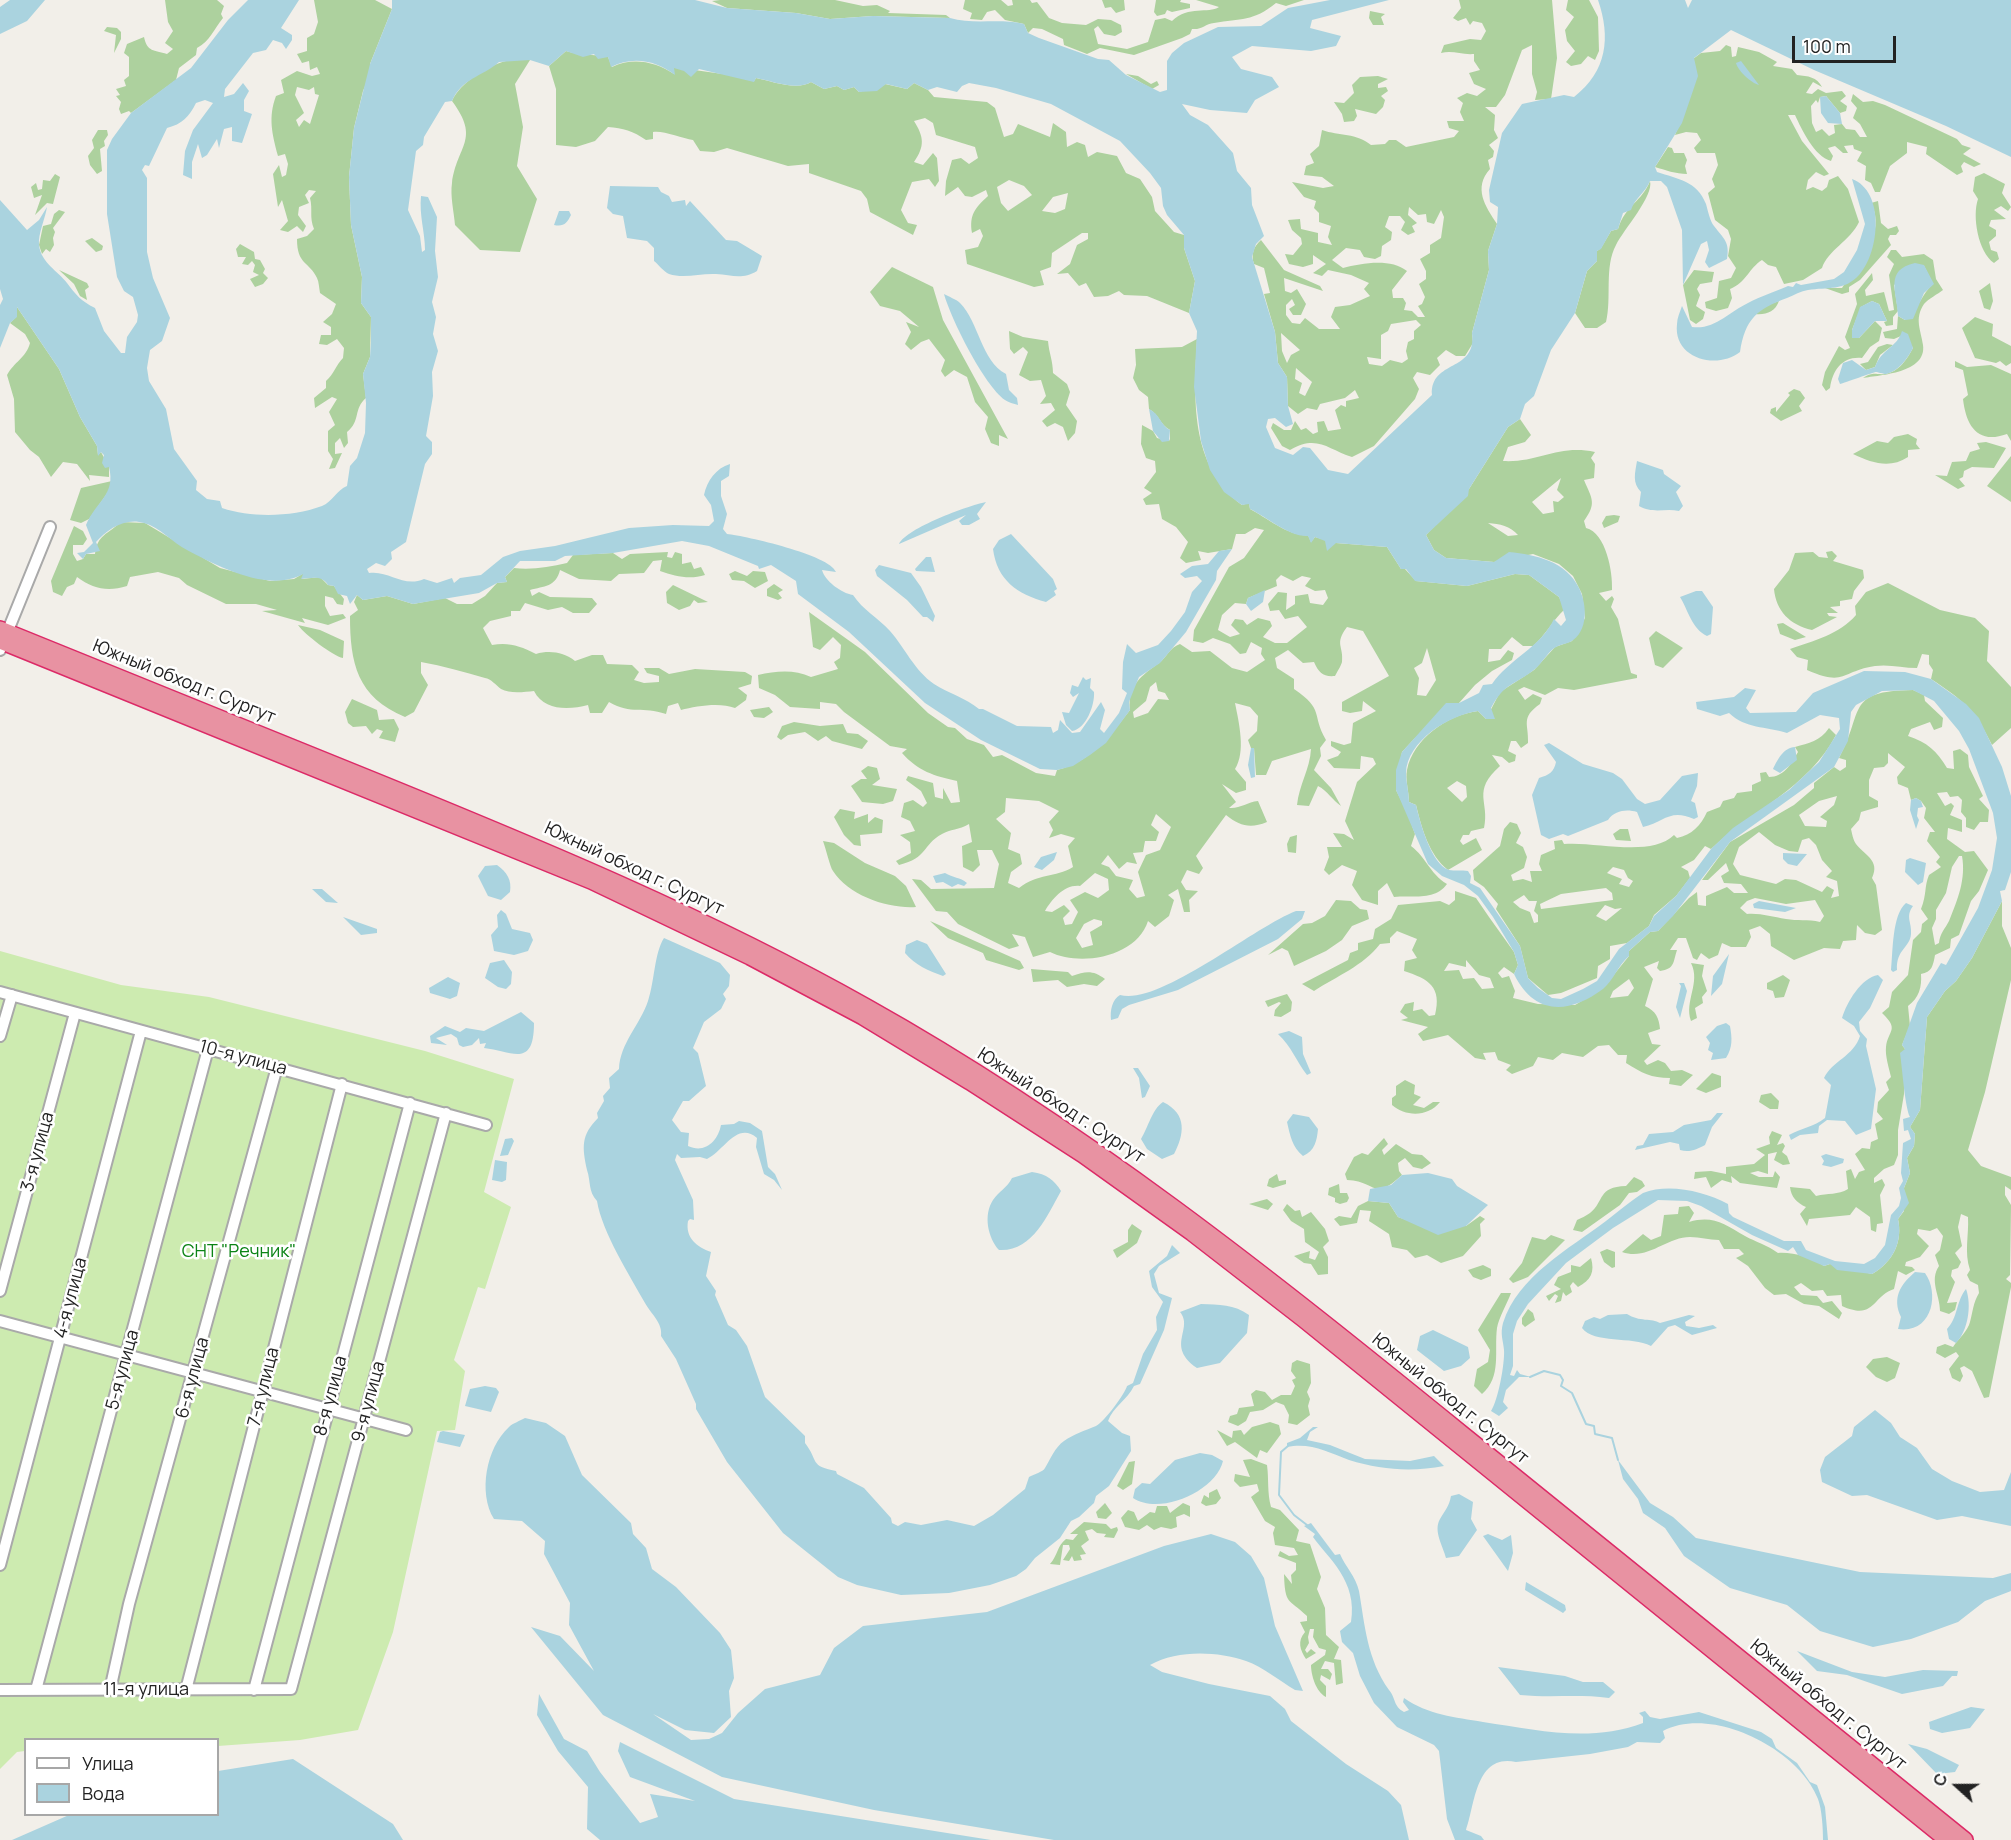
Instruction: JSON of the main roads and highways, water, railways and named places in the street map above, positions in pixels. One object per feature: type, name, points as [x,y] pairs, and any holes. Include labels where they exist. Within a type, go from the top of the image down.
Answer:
[{"type":"highway","name":"Южный обход г. Сургут","points":[[2,639],[591,881],[750,957],[863,1017],[970,1082],[1083,1155],[1192,1233],[1374,1376],[1947,1840]]},
{"type":"highway","name":"Южный обход г. Сургут","points":[[2,639],[595,871],[755,947],[869,1008],[976,1072],[1089,1146],[1198,1224],[1345,1339],[1965,1840]]},
{"type":"water","points":[[10,0],[45,0],[27,21],[0,34],[0,7]]},
{"type":"water","points":[[248,0],[299,0],[281,28],[292,35],[292,40],[286,49],[282,43],[273,40],[266,50],[253,53],[225,89],[224,97],[234,94],[243,83],[249,91],[244,100],[244,111],[252,114],[242,143],[232,141],[232,127],[224,129],[219,148],[217,139],[207,155],[202,158],[198,144],[192,162],[192,179],[183,175],[185,151],[193,130],[213,103],[205,100],[196,103],[181,122],[167,128],[149,166],[145,165],[142,170],[147,178],[147,252],[153,278],[170,318],[162,341],[150,350],[147,368],[149,381],[166,409],[174,449],[197,481],[196,490],[207,499],[220,501],[222,508],[259,515],[272,515],[310,510],[329,502],[347,486],[350,466],[357,458],[365,433],[366,403],[363,374],[370,357],[371,317],[361,303],[362,277],[351,225],[349,177],[354,128],[370,64],[392,9],[392,0],[695,0],[727,8],[796,13],[830,19],[873,16],[1015,22],[1024,24],[1028,33],[1039,38],[1098,59],[1109,60],[1126,75],[1160,92],[1167,90],[1167,61],[1172,53],[1184,43],[1218,27],[1261,26],[1288,8],[1330,0],[1389,0],[1312,20],[1310,28],[1341,36],[1336,46],[1311,51],[1252,46],[1232,57],[1241,69],[1272,77],[1279,87],[1255,100],[1247,113],[1210,110],[1182,104],[1190,115],[1208,125],[1233,153],[1237,171],[1251,188],[1252,205],[1264,236],[1256,244],[1252,257],[1275,332],[1278,363],[1287,377],[1288,406],[1293,424],[1286,427],[1275,418],[1268,419],[1266,427],[1275,448],[1293,455],[1303,447],[1310,448],[1328,470],[1348,474],[1432,395],[1433,384],[1438,376],[1468,354],[1472,346],[1472,333],[1489,270],[1488,251],[1497,224],[1498,207],[1490,202],[1489,190],[1502,133],[1522,104],[1564,95],[1574,97],[1594,76],[1600,65],[1605,41],[1598,0],[1685,0],[1688,8],[1692,0],[2011,0],[2011,157],[1946,126],[1814,70],[1731,30],[1694,58],[1698,76],[1682,123],[1655,167],[1657,172],[1686,182],[1702,196],[1713,224],[1725,241],[1728,249],[1727,259],[1709,268],[1705,262],[1709,250],[1707,241],[1701,244],[1683,285],[1682,230],[1667,187],[1661,181],[1650,181],[1631,210],[1623,213],[1618,229],[1611,231],[1601,249],[1597,251],[1597,261],[1587,271],[1575,313],[1551,350],[1534,396],[1525,404],[1520,419],[1508,427],[1469,489],[1468,496],[1426,535],[1434,550],[1446,558],[1494,562],[1509,552],[1549,561],[1566,571],[1573,579],[1584,602],[1585,617],[1581,632],[1570,642],[1553,649],[1535,669],[1501,693],[1491,708],[1495,719],[1486,719],[1478,711],[1443,724],[1422,740],[1414,750],[1408,761],[1406,773],[1409,802],[1416,805],[1427,842],[1437,860],[1449,870],[1468,871],[1471,876],[1470,883],[1480,888],[1520,946],[1528,978],[1552,998],[1561,999],[1597,981],[1619,949],[1649,926],[1654,916],[1676,896],[1711,849],[1733,828],[1789,790],[1819,762],[1840,729],[1839,718],[1820,715],[1787,733],[1749,725],[1729,713],[1720,716],[1697,709],[1696,702],[1734,697],[1745,688],[1756,690],[1746,708],[1750,713],[1796,712],[1813,693],[1864,671],[1905,672],[1931,679],[1966,704],[1979,718],[2002,767],[2011,796],[2011,872],[2005,890],[2000,891],[2002,901],[1972,958],[1927,1017],[1920,1110],[1910,1127],[1915,1134],[1914,1146],[1907,1158],[1910,1173],[1904,1188],[1909,1203],[1898,1219],[1898,1243],[1886,1264],[1872,1274],[1837,1270],[1830,1264],[1824,1266],[1798,1255],[1793,1247],[1788,1251],[1752,1235],[1701,1206],[1687,1201],[1658,1200],[1613,1228],[1566,1263],[1528,1304],[1517,1321],[1513,1334],[1513,1366],[1510,1375],[1514,1376],[1517,1370],[1520,1374],[1531,1377],[1519,1377],[1506,1390],[1503,1402],[1508,1408],[1499,1416],[1491,1411],[1498,1391],[1503,1364],[1503,1323],[1520,1291],[1532,1277],[1561,1253],[1643,1193],[1675,1189],[1708,1195],[1728,1204],[1729,1213],[1733,1217],[1784,1241],[1801,1241],[1806,1250],[1835,1261],[1864,1264],[1875,1258],[1885,1245],[1891,1215],[1899,1206],[1901,1198],[1899,1188],[1903,1181],[1901,1173],[1903,1143],[1911,1139],[1908,1130],[1904,1131],[1903,1119],[1910,1117],[1900,1053],[1905,1049],[1902,1045],[1917,1003],[1941,963],[1946,965],[1978,908],[1992,870],[1997,838],[1993,813],[1969,749],[1959,731],[1934,701],[1913,690],[1882,691],[1856,705],[1851,712],[1848,741],[1834,767],[1730,842],[1673,916],[1658,931],[1650,932],[1629,951],[1629,956],[1603,989],[1590,998],[1565,1006],[1553,1007],[1542,1004],[1531,997],[1514,974],[1518,965],[1514,952],[1478,896],[1464,885],[1442,876],[1428,864],[1396,790],[1396,770],[1402,752],[1446,703],[1459,703],[1479,693],[1483,685],[1492,684],[1507,667],[1533,646],[1554,619],[1561,626],[1566,620],[1559,597],[1529,575],[1515,574],[1467,586],[1415,581],[1406,569],[1401,569],[1387,547],[1336,543],[1327,551],[1325,541],[1315,537],[1311,543],[1308,536],[1286,530],[1250,509],[1249,504],[1242,505],[1224,492],[1210,470],[1201,441],[1194,387],[1197,331],[1189,313],[1195,281],[1184,248],[1184,235],[1167,215],[1163,206],[1161,188],[1120,141],[1051,104],[996,88],[969,83],[957,92],[937,87],[928,90],[914,83],[907,89],[886,84],[877,91],[859,92],[854,87],[844,90],[837,86],[824,89],[811,82],[799,86],[756,78],[754,82],[699,69],[691,77],[684,71],[674,68],[675,75],[660,66],[644,61],[627,62],[611,67],[608,57],[598,59],[594,54],[583,57],[566,51],[549,66],[530,60],[499,62],[461,87],[452,101],[445,102],[424,137],[423,145],[416,151],[408,210],[420,236],[422,252],[425,250],[421,196],[428,197],[437,217],[435,251],[438,277],[432,302],[436,317],[433,334],[438,351],[432,372],[433,396],[426,436],[432,442],[432,454],[425,464],[406,542],[391,552],[392,559],[385,566],[376,563],[367,569],[369,573],[409,581],[424,579],[437,583],[452,578],[454,583],[460,578],[481,575],[503,557],[520,551],[555,546],[629,528],[673,525],[709,526],[714,521],[711,505],[704,495],[705,490],[716,472],[730,464],[729,476],[721,481],[721,496],[727,514],[723,529],[727,534],[786,547],[819,559],[830,566],[836,572],[822,570],[826,578],[839,589],[853,595],[885,626],[910,659],[934,684],[979,709],[1017,726],[1051,727],[1053,733],[1058,730],[1060,720],[1072,733],[1080,732],[1101,702],[1105,710],[1100,729],[1104,733],[1119,713],[1127,693],[1122,689],[1123,662],[1127,644],[1136,653],[1158,645],[1185,612],[1192,592],[1202,581],[1197,576],[1185,578],[1180,574],[1192,566],[1208,564],[1219,551],[1232,549],[1217,571],[1216,580],[1186,632],[1160,663],[1139,677],[1129,702],[1130,710],[1106,743],[1073,766],[1057,770],[1040,769],[981,740],[925,703],[849,632],[798,594],[796,581],[771,565],[759,569],[758,566],[709,546],[682,541],[613,553],[565,556],[555,561],[520,561],[505,577],[507,582],[497,583],[479,593],[413,604],[387,596],[363,600],[357,595],[350,604],[347,596],[338,594],[334,586],[328,585],[320,578],[301,579],[303,574],[275,581],[244,576],[200,557],[156,528],[137,522],[124,523],[111,529],[96,542],[100,551],[86,554],[83,559],[77,553],[84,552],[93,543],[86,525],[104,498],[110,484],[109,467],[105,468],[102,463],[104,455],[101,452],[98,456],[97,446],[80,417],[59,369],[17,307],[17,317],[10,323],[0,348],[0,305],[3,299],[0,289],[0,200],[27,230],[39,220],[47,207],[39,241],[43,257],[79,297],[95,308],[104,331],[121,353],[125,353],[127,337],[137,322],[138,315],[133,297],[124,291],[117,277],[107,214],[107,150],[131,113],[191,68],[228,20]]},
{"type":"water","points":[[1741,61],[1759,85],[1739,70],[1736,63]]},
{"type":"water","points":[[1826,96],[1840,113],[1842,124],[1828,123],[1821,113],[1820,97]]},
{"type":"water","points":[[1852,179],[1863,186],[1870,196],[1876,223],[1871,252],[1859,275],[1848,284],[1798,293],[1760,311],[1745,331],[1740,352],[1731,357],[1709,360],[1689,353],[1682,346],[1678,336],[1677,322],[1682,306],[1692,327],[1708,326],[1753,301],[1788,286],[1834,279],[1844,272],[1857,250],[1865,224]]},
{"type":"water","points":[[610,186],[658,187],[661,192],[669,196],[672,202],[685,200],[686,206],[690,201],[726,240],[737,241],[762,256],[757,271],[742,276],[710,274],[681,276],[667,273],[654,261],[654,248],[647,241],[627,238],[623,216],[613,214],[607,208]]},
{"type":"water","points":[[559,211],[569,211],[571,215],[565,224],[554,225]]},
{"type":"water","points":[[1915,263],[1924,265],[1934,284],[1924,293],[1913,319],[1905,320],[1898,316],[1894,283],[1899,271]]},
{"type":"water","points":[[944,294],[958,302],[972,320],[985,351],[998,368],[1006,374],[1009,390],[1017,398],[1018,405],[1005,400],[978,366],[961,335]]},
{"type":"water","points":[[1872,301],[1879,304],[1887,321],[1875,321],[1859,338],[1852,338],[1852,330],[1860,307]]},
{"type":"water","points":[[1902,331],[1908,334],[1913,348],[1899,367],[1886,374],[1876,372],[1840,384],[1838,379],[1843,363],[1852,360],[1866,370],[1875,367],[1881,356],[1900,337]]},
{"type":"water","points":[[1149,409],[1170,430],[1169,441],[1162,442],[1153,431]]},
{"type":"water","points":[[1637,461],[1663,470],[1664,474],[1681,486],[1676,492],[1683,506],[1679,511],[1649,510],[1639,506],[1641,492],[1636,485],[1635,478]]},
{"type":"water","points":[[986,502],[977,514],[980,519],[969,525],[962,525],[959,521],[966,515],[899,544],[913,531],[925,525]]},
{"type":"water","points":[[1011,534],[1053,579],[1057,589],[1054,591],[1056,595],[1046,602],[1018,590],[1010,584],[999,569],[993,549],[999,540]]},
{"type":"water","points":[[926,557],[931,557],[935,572],[916,571],[915,569]]},
{"type":"water","points":[[879,565],[911,573],[921,587],[935,616],[933,622],[923,617],[907,600],[877,576],[875,570]]},
{"type":"water","points":[[1265,590],[1263,602],[1251,611],[1246,604],[1248,598]]},
{"type":"water","points":[[1702,591],[1713,607],[1711,634],[1707,636],[1694,624],[1680,597]]},
{"type":"water","points":[[1083,677],[1086,680],[1091,678],[1090,688],[1094,692],[1093,703],[1089,716],[1081,726],[1072,731],[1066,725],[1062,712],[1069,713],[1079,693],[1073,697],[1070,693],[1072,685],[1078,687]]},
{"type":"water","points":[[1549,743],[1583,764],[1613,773],[1622,779],[1637,799],[1645,804],[1660,800],[1682,776],[1698,773],[1697,786],[1691,801],[1695,803],[1698,817],[1694,819],[1673,815],[1643,827],[1637,812],[1621,811],[1608,820],[1568,836],[1563,834],[1549,839],[1541,835],[1532,795],[1539,778],[1550,773],[1556,762],[1544,745]]},
{"type":"water","points":[[1795,747],[1797,760],[1780,773],[1773,769],[1784,752]]},
{"type":"water","points":[[1251,748],[1254,748],[1255,777],[1251,778],[1248,765]]},
{"type":"water","points":[[1916,798],[1921,801],[1923,807],[1918,808],[1919,820],[1916,829],[1910,810],[1911,800]]},
{"type":"water","points":[[1057,852],[1054,860],[1042,870],[1034,867],[1041,857]]},
{"type":"water","points":[[1783,853],[1807,854],[1797,866],[1788,864],[1783,859]]},
{"type":"water","points":[[1910,858],[1926,863],[1923,882],[1918,885],[1905,872],[1906,860]]},
{"type":"water","points":[[497,865],[504,870],[510,884],[510,892],[501,900],[488,896],[478,876],[485,866]]},
{"type":"water","points":[[945,873],[967,883],[964,886],[958,884],[952,887],[943,882],[936,883],[933,876]]},
{"type":"water","points":[[312,889],[322,889],[338,903],[326,902]]},
{"type":"water","points":[[1759,901],[1796,908],[1785,912],[1754,908],[1753,904]]},
{"type":"water","points":[[1906,903],[1913,906],[1909,917],[1911,934],[1899,957],[1897,970],[1893,972],[1891,970],[1896,924],[1901,909]]},
{"type":"water","points":[[501,910],[506,914],[512,929],[530,933],[533,940],[528,951],[514,955],[494,951],[491,935],[498,927],[497,915]]},
{"type":"water","points":[[1296,911],[1305,911],[1302,919],[1278,939],[1178,990],[1129,1005],[1122,1009],[1118,1018],[1111,1020],[1112,1006],[1120,995],[1137,995],[1158,989]]},
{"type":"water","points":[[343,917],[377,929],[377,933],[361,935]]},
{"type":"water","points":[[664,938],[720,963],[730,975],[729,986],[723,994],[726,999],[721,1009],[704,1022],[693,1048],[698,1053],[706,1086],[689,1101],[683,1101],[672,1120],[681,1132],[689,1133],[688,1146],[694,1148],[705,1147],[714,1141],[721,1125],[734,1124],[739,1121],[750,1123],[762,1131],[768,1167],[775,1174],[782,1190],[774,1180],[764,1174],[756,1147],[757,1138],[750,1134],[737,1135],[707,1159],[681,1158],[677,1154],[675,1160],[693,1200],[694,1220],[688,1221],[688,1232],[693,1241],[711,1252],[706,1276],[716,1291],[715,1295],[728,1325],[736,1330],[747,1346],[765,1397],[805,1436],[805,1443],[818,1465],[836,1471],[837,1474],[864,1488],[891,1518],[892,1523],[898,1526],[905,1522],[921,1525],[947,1520],[974,1526],[993,1515],[1025,1489],[1029,1477],[1044,1469],[1061,1444],[1072,1436],[1100,1423],[1114,1408],[1127,1386],[1133,1383],[1143,1354],[1157,1330],[1156,1317],[1163,1302],[1152,1287],[1149,1271],[1167,1256],[1172,1245],[1180,1253],[1159,1266],[1154,1274],[1159,1293],[1172,1298],[1164,1330],[1140,1384],[1134,1386],[1108,1421],[1122,1433],[1130,1436],[1131,1451],[1109,1486],[1096,1496],[1094,1503],[1071,1521],[1060,1538],[1016,1576],[990,1585],[949,1593],[901,1595],[857,1585],[838,1577],[783,1533],[727,1462],[696,1409],[696,1404],[676,1359],[661,1336],[658,1323],[610,1240],[591,1190],[584,1155],[584,1142],[588,1130],[598,1118],[597,1113],[604,1101],[603,1096],[610,1088],[609,1078],[619,1069],[623,1051],[648,1001],[658,952]]},
{"type":"water","points":[[917,940],[927,944],[946,974],[943,976],[927,970],[905,953],[906,945]]},
{"type":"water","points":[[1729,954],[1722,984],[1711,996],[1713,976]]},
{"type":"water","points":[[504,960],[512,972],[511,984],[506,989],[498,987],[485,978],[490,963]]},
{"type":"water","points":[[1878,975],[1883,980],[1870,1008],[1859,1022],[1860,1031],[1867,1039],[1866,1046],[1876,1089],[1871,1129],[1856,1135],[1845,1121],[1827,1120],[1819,1126],[1818,1133],[1800,1135],[1791,1140],[1789,1135],[1825,1118],[1831,1085],[1824,1078],[1832,1067],[1853,1049],[1860,1036],[1854,1026],[1842,1018],[1844,1012],[1860,986]]},
{"type":"water","points":[[448,977],[460,983],[457,996],[450,999],[430,993],[429,988]]},
{"type":"water","points":[[1679,983],[1684,983],[1687,991],[1680,1018],[1676,1007],[1681,986]]},
{"type":"water","points":[[521,1012],[534,1023],[533,1037],[526,1052],[512,1054],[484,1048],[486,1043],[480,1044],[479,1038],[472,1045],[463,1047],[451,1034],[436,1038],[447,1045],[431,1043],[430,1036],[445,1026],[460,1032],[466,1028],[484,1031]]},
{"type":"water","points":[[1726,1023],[1731,1030],[1730,1050],[1726,1058],[1711,1060],[1713,1053],[1708,1050],[1710,1043],[1706,1037],[1717,1026]]},
{"type":"water","points":[[1289,1031],[1302,1037],[1303,1054],[1311,1073],[1307,1075],[1278,1034]]},
{"type":"water","points":[[1133,1068],[1138,1068],[1150,1086],[1145,1097],[1142,1098],[1139,1078]]},
{"type":"water","points":[[1163,1102],[1177,1113],[1182,1132],[1174,1154],[1162,1159],[1147,1149],[1141,1139],[1153,1114]]},
{"type":"water","points":[[1717,1113],[1723,1113],[1712,1127],[1705,1145],[1699,1148],[1684,1151],[1680,1150],[1679,1144],[1670,1142],[1635,1150],[1637,1146],[1643,1145],[1649,1134],[1673,1132],[1684,1125],[1711,1120]]},
{"type":"water","points":[[1293,1114],[1309,1117],[1318,1129],[1313,1148],[1303,1156],[1290,1136],[1287,1122]]},
{"type":"water","points":[[512,1138],[514,1141],[508,1155],[500,1156],[505,1139]]},
{"type":"water","points":[[1826,1154],[1844,1159],[1843,1163],[1831,1167],[1822,1165],[1824,1161],[1821,1156]]},
{"type":"water","points":[[495,1160],[507,1162],[506,1180],[502,1182],[492,1180]]},
{"type":"water","points":[[1032,1172],[1050,1178],[1061,1191],[1044,1221],[1029,1239],[1011,1249],[999,1250],[988,1226],[990,1206],[1012,1178]]},
{"type":"water","points":[[1428,1173],[1452,1179],[1457,1186],[1488,1205],[1466,1226],[1438,1235],[1398,1217],[1389,1203],[1368,1201],[1370,1189],[1391,1185],[1402,1175]]},
{"type":"water","points":[[1915,1272],[1925,1273],[1930,1282],[1932,1301],[1930,1311],[1919,1325],[1910,1329],[1898,1329],[1901,1317],[1897,1304],[1899,1292]]},
{"type":"water","points":[[1966,1289],[1969,1302],[1968,1318],[1956,1343],[1949,1339],[1947,1329],[1951,1325]]},
{"type":"water","points":[[1201,1304],[1232,1307],[1249,1315],[1247,1333],[1220,1363],[1197,1368],[1183,1352],[1181,1345],[1184,1325],[1180,1312]]},
{"type":"water","points":[[1627,1314],[1660,1323],[1689,1315],[1695,1316],[1685,1322],[1686,1326],[1699,1328],[1713,1325],[1717,1328],[1692,1335],[1675,1325],[1668,1327],[1651,1346],[1634,1341],[1595,1336],[1582,1328],[1585,1321],[1594,1317],[1600,1319],[1608,1315]]},
{"type":"water","points":[[1433,1330],[1468,1347],[1470,1358],[1461,1366],[1444,1371],[1417,1350],[1420,1336]]},
{"type":"water","points":[[485,1386],[496,1388],[499,1392],[491,1412],[465,1406],[470,1389]]},
{"type":"water","points":[[1875,1410],[1891,1423],[1900,1437],[1917,1448],[1932,1469],[1952,1481],[1980,1492],[2004,1490],[2011,1472],[2011,1526],[1962,1516],[1937,1520],[1867,1495],[1852,1496],[1822,1482],[1820,1470],[1825,1457],[1852,1436],[1854,1427]]},
{"type":"water","points":[[525,1418],[546,1423],[565,1436],[582,1475],[631,1523],[633,1534],[646,1548],[652,1569],[676,1587],[720,1633],[731,1650],[734,1678],[729,1691],[731,1717],[714,1733],[685,1730],[653,1714],[691,1740],[709,1739],[722,1733],[738,1713],[765,1689],[820,1675],[834,1648],[863,1626],[987,1612],[1164,1546],[1211,1534],[1235,1542],[1251,1556],[1264,1578],[1275,1626],[1303,1691],[1295,1690],[1265,1670],[1246,1661],[1222,1655],[1184,1655],[1150,1665],[1162,1672],[1270,1696],[1285,1709],[1291,1721],[1346,1764],[1388,1791],[1401,1805],[1409,1840],[1054,1840],[874,1810],[722,1777],[603,1715],[531,1627],[560,1636],[594,1671],[569,1625],[570,1603],[544,1554],[545,1541],[522,1521],[494,1519],[486,1497],[487,1471],[495,1447],[501,1436],[511,1426]]},
{"type":"water","points":[[1313,1427],[1318,1427],[1310,1432],[1307,1440],[1330,1445],[1365,1459],[1410,1461],[1434,1456],[1444,1466],[1420,1469],[1385,1468],[1349,1460],[1311,1447],[1287,1447],[1287,1443],[1300,1438]]},
{"type":"water","points":[[440,1432],[465,1435],[460,1447],[437,1442]]},
{"type":"water","points":[[1200,1453],[1212,1455],[1223,1461],[1210,1482],[1199,1491],[1186,1498],[1157,1504],[1144,1503],[1133,1498],[1135,1489],[1142,1483],[1150,1484],[1175,1460]]},
{"type":"water","points":[[1618,1460],[1650,1503],[1673,1517],[1696,1538],[1860,1572],[1993,1578],[2011,1573],[2011,1591],[1985,1601],[1958,1622],[1911,1639],[1873,1647],[1820,1631],[1787,1605],[1730,1588],[1684,1556],[1665,1528],[1643,1513],[1638,1499],[1623,1479]]},
{"type":"water","points":[[1459,1494],[1473,1502],[1471,1519],[1477,1530],[1459,1556],[1446,1558],[1438,1533],[1438,1524],[1451,1496]]},
{"type":"water","points":[[1311,1523],[1335,1555],[1340,1554],[1355,1581],[1371,1654],[1400,1710],[1404,1712],[1409,1710],[1403,1702],[1404,1698],[1432,1712],[1452,1717],[1543,1731],[1583,1734],[1623,1729],[1643,1723],[1643,1717],[1639,1713],[1645,1711],[1650,1717],[1660,1719],[1699,1712],[1761,1732],[1772,1739],[1776,1748],[1797,1763],[1810,1782],[1817,1785],[1825,1807],[1828,1840],[1823,1840],[1818,1799],[1808,1781],[1793,1764],[1752,1736],[1729,1728],[1705,1724],[1683,1724],[1663,1731],[1665,1738],[1660,1743],[1637,1742],[1628,1747],[1590,1754],[1516,1762],[1502,1761],[1492,1765],[1479,1784],[1466,1830],[1481,1836],[1484,1840],[1455,1840],[1447,1819],[1439,1751],[1434,1745],[1397,1727],[1374,1703],[1360,1676],[1353,1653],[1342,1642],[1340,1631],[1351,1622],[1350,1594],[1340,1572],[1313,1537],[1315,1534],[1304,1526]]},
{"type":"water","points":[[1488,1534],[1502,1540],[1511,1535],[1513,1553],[1508,1571],[1483,1536]]},
{"type":"water","points":[[1526,1582],[1565,1605],[1566,1610],[1563,1613],[1525,1590]]},
{"type":"water","points":[[1797,1651],[1852,1672],[1885,1677],[1923,1670],[1958,1671],[1957,1676],[1952,1676],[1943,1686],[1902,1694],[1847,1675],[1817,1671]]},
{"type":"water","points":[[1498,1667],[1565,1676],[1583,1682],[1603,1682],[1615,1692],[1609,1698],[1520,1695]]},
{"type":"water","points":[[539,1694],[564,1739],[587,1751],[600,1772],[640,1823],[658,1817],[650,1794],[695,1801],[630,1777],[618,1751],[620,1742],[734,1799],[991,1840],[600,1840],[587,1829],[588,1787],[558,1751],[537,1715]]},
{"type":"water","points":[[1971,1707],[1985,1709],[1970,1728],[1942,1733],[1930,1729],[1929,1722]]},
{"type":"water","points":[[1908,1744],[1927,1749],[1959,1765],[1955,1772],[1937,1774]]},
{"type":"water","points":[[293,1759],[393,1824],[403,1840],[12,1840],[67,1816],[219,1816],[219,1771]]},
{"type":"waterway","points":[[1530,1377],[1544,1371],[1560,1375],[1563,1380],[1561,1386],[1572,1393],[1586,1424],[1594,1426],[1595,1434],[1612,1438],[1618,1460]]},
{"type":"waterway","points":[[1288,1446],[1281,1452],[1279,1495],[1294,1515],[1307,1525]]},
{"type":"park label","name":"СНТ \"Речник\"","points":[[239,1252]]}]
